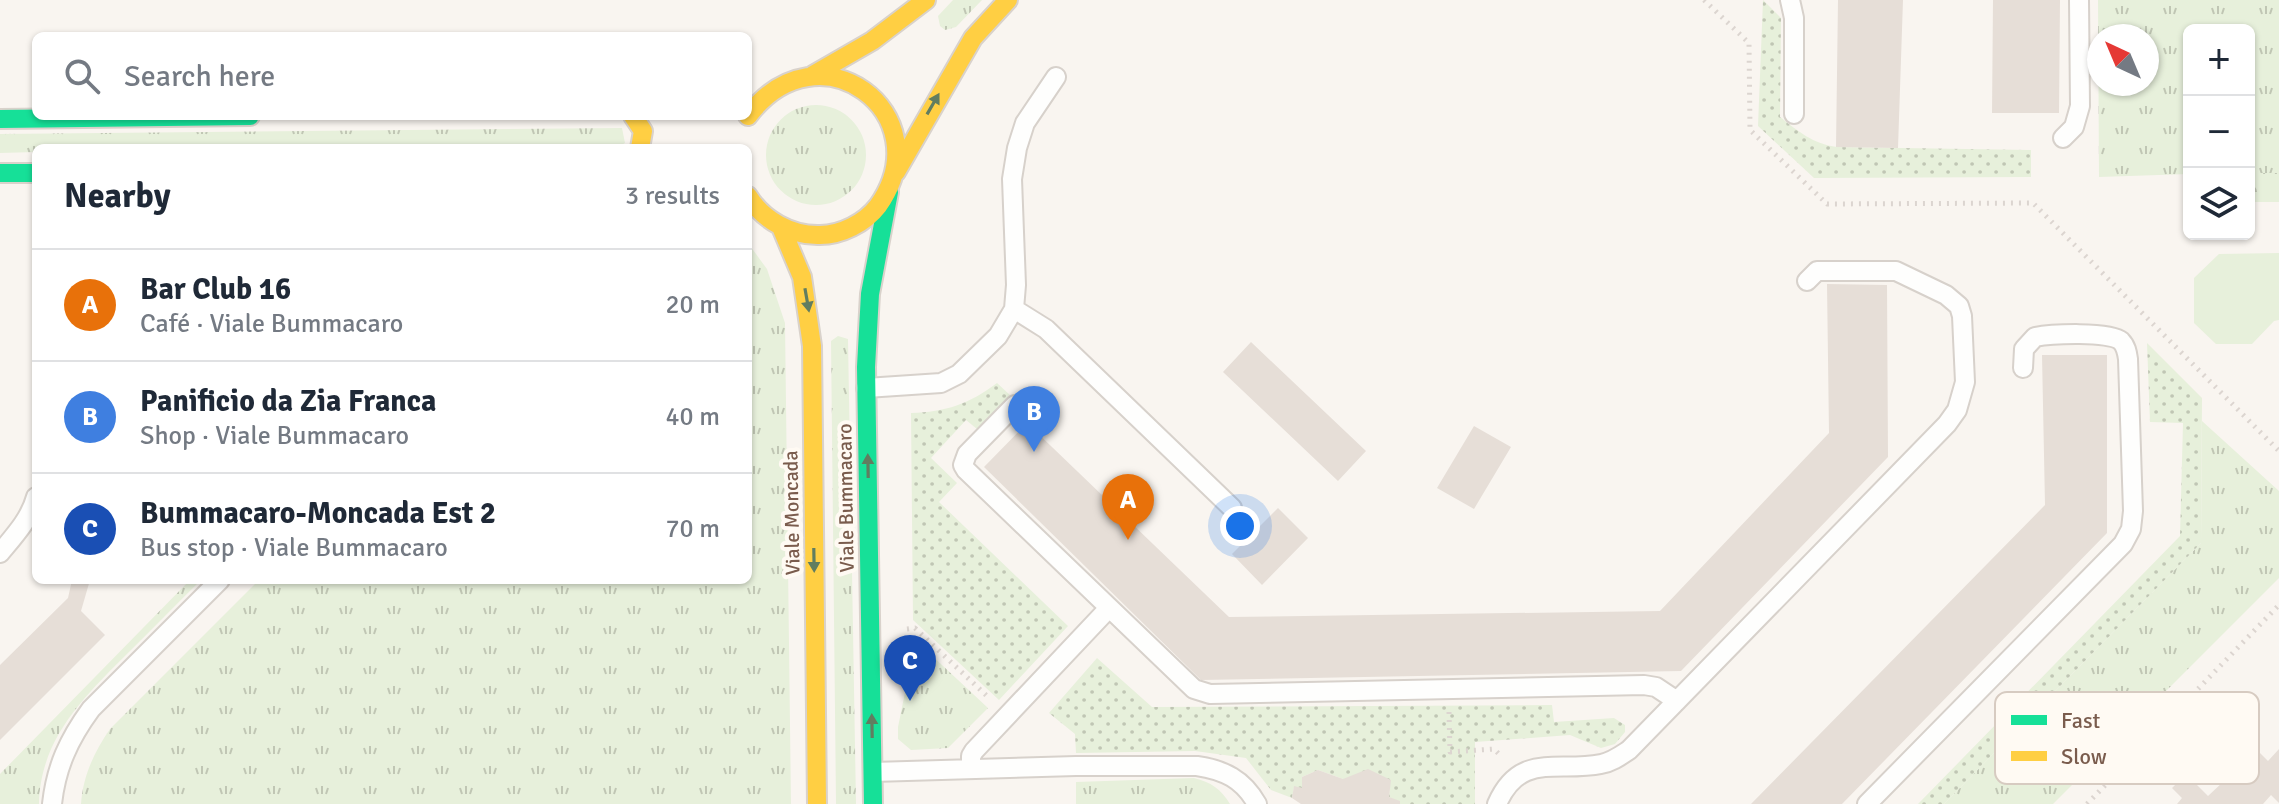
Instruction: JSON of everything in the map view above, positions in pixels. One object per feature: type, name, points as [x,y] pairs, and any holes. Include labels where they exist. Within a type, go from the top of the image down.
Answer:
[{"type":"main road","points":[[948,49],[960,47],[973,38],[1008,0]]},
{"type":"main road","points":[[920,31],[918,21],[923,3]]},
{"type":"main road","points":[[813,75],[863,47],[923,3]]},
{"type":"main road","points":[[752,203],[765,217],[800,234],[821,236],[842,232],[861,223],[877,209],[889,192],[896,172],[973,38]]},
{"type":"main road","points":[[752,89],[813,75],[834,77],[854,84],[871,96],[885,112],[894,131],[896,172]]},
{"type":"main road","points":[[752,111],[773,88],[793,79]]},
{"type":"main road","points":[[0,119],[32,119]]},
{"type":"main road","points":[[636,120],[645,138],[642,144]]},
{"type":"main road","points":[[0,173],[32,173]]},
{"type":"main road","name":"Viale Bummacaro","points":[[873,804],[866,388],[860,331],[889,192]]},
{"type":"main road","name":"Viale Moncada","points":[[781,227],[802,277],[812,346],[817,804]]},
{"type":"main road","points":[[812,346],[830,326]]},
{"type":"lane","points":[[1790,0],[1794,18],[1794,114]]},
{"type":"lane","points":[[2063,138],[2074,127],[2080,106],[2079,0]]},
{"type":"lane","points":[[866,388],[941,383],[959,374],[998,336],[1014,309],[1016,274],[1012,179],[1017,148],[1025,123],[1056,77]]},
{"type":"lane","points":[[1497,804],[1506,786],[1519,774],[1543,766],[1591,766],[1616,759],[1629,750],[1947,424],[1963,396],[1965,382],[1959,306],[1946,295],[1896,271],[1817,271],[1807,281]]},
{"type":"lane","points":[[1014,309],[1046,329],[1232,508]]},
{"type":"lane","points":[[1867,804],[2123,544],[2131,529],[2125,346],[2121,340],[2108,335],[2035,337],[2024,349],[2023,368]]},
{"type":"lane","points":[[1015,405],[967,454],[963,465],[1187,684],[1202,693],[1644,685],[1656,687],[1677,701]]},
{"type":"lane","points":[[1,550],[19,532],[32,510]]},
{"type":"lane","points":[[52,804],[63,755],[91,709],[216,584]]},
{"type":"lane","points":[[971,769],[974,751],[1109,608]]},
{"type":"lane","points":[[873,772],[1197,766],[1231,774],[1244,785],[1257,804]]},
{"type":"path","points":[[1704,0],[1749,43],[1750,130],[1827,204],[2033,203],[2279,451]]},
{"type":"path","points":[[2195,692],[2279,605]]},
{"type":"path","points":[[870,631],[915,628],[1008,715]]},
{"type":"path","points":[[1449,689],[1450,752],[1494,749],[1519,774]]},
{"type":"path","points":[[2087,804],[2106,784]]},
{"type":"green space","points":[[953,0],[982,0],[956,27],[945,30],[940,26],[938,16]]},
{"type":"green space","points":[[1763,0],[1781,18],[1780,117],[1800,132],[1820,143],[1837,147],[2031,150],[2031,177],[1814,178],[1758,126]]},
{"type":"green space","points":[[2098,0],[2279,0],[2279,173],[2255,173],[2255,24],[2183,24],[2183,174],[2099,177],[2099,96],[2159,96],[2159,24],[2098,24]]},
{"type":"green space","points":[[816,105],[844,113],[858,127],[866,155],[858,183],[844,197],[816,205],[788,197],[774,183],[766,155],[774,127],[788,113]]},
{"type":"green space","points":[[622,128],[625,143],[32,144],[32,152],[0,153],[0,134]]},
{"type":"green space","points":[[2255,173],[2279,173],[2279,202],[2255,202]]},
{"type":"green space","points":[[752,248],[767,269],[785,323],[791,804],[81,804],[90,765],[110,729],[255,584],[752,584]]},
{"type":"green space","points":[[2279,253],[2279,320],[2274,321],[2252,344],[2216,344],[2194,323],[2194,278],[2219,254]]},
{"type":"green space","points":[[838,336],[848,339],[856,804],[836,804],[831,341]]},
{"type":"green space","points":[[2147,343],[2202,398],[2201,543],[2054,692],[2027,692],[2180,536],[2183,423],[2150,422]]},
{"type":"green space","points":[[997,383],[1010,395],[977,429],[966,420],[931,458],[957,483],[939,502],[1068,626],[999,700],[913,620],[911,413],[957,406]]},
{"type":"green space","points":[[2202,421],[2279,491],[2279,578],[2165,692],[2054,692],[2201,543]]},
{"type":"green space","points":[[186,584],[197,584],[95,686],[67,721],[47,759],[39,804],[0,804],[0,774]]},
{"type":"green space","points":[[924,651],[988,708],[948,748],[911,750],[898,739],[911,663],[923,662]]},
{"type":"green space","points":[[1097,658],[1152,707],[1552,705],[1554,722],[1614,718],[1625,725],[1625,732],[1615,744],[1601,748],[1570,735],[1475,742],[1475,804],[1400,804],[1389,797],[1390,780],[1343,779],[1318,770],[1302,777],[1302,788],[1294,787],[1292,798],[1271,790],[1246,758],[1195,751],[1076,753],[1075,734],[1049,713]]},
{"type":"green space","points":[[1995,725],[1995,752],[1944,804],[1918,804]]},
{"type":"green space","points":[[1995,752],[1995,784],[2073,784],[2053,804],[1944,804]]},
{"type":"green space","points":[[1194,778],[1215,787],[1230,804],[1076,804],[1076,782]]},
{"type":"building","points":[[1838,0],[1903,0],[1898,148],[1836,147]]},
{"type":"building","points":[[1993,0],[2060,0],[2059,113],[1992,113]]},
{"type":"building","points":[[1827,284],[1887,285],[1888,457],[1681,671],[1201,680],[984,467],[1027,423],[1229,617],[1660,611],[1829,433]]},
{"type":"building","points":[[1251,342],[1366,451],[1338,481],[1223,372]]},
{"type":"building","points":[[2042,355],[2107,355],[2107,533],[1842,804],[1751,804],[2045,505]]},
{"type":"building","points":[[1474,426],[1511,447],[1474,509],[1437,488]]},
{"type":"building","points":[[1278,508],[1308,538],[1262,585],[1232,554]]},
{"type":"building","points":[[71,584],[89,584],[81,611],[105,635],[0,740],[0,665],[68,598]]},
{"type":"building","points":[[2279,749],[2279,803],[2271,795],[2263,804],[2177,804],[2182,798],[2172,788],[2176,784],[2196,784],[2208,796],[2221,784],[2259,784],[2259,752],[2268,761]]},
{"type":"building","points":[[1368,769],[1391,780],[1389,797],[1400,801],[1400,804],[1301,804],[1292,798],[1294,786],[1302,788],[1302,777],[1318,770],[1343,779]]},
{"type":"traffic: fast","points":[[0,119],[32,119]]},
{"type":"traffic: fast","points":[[0,173],[32,173]]},
{"type":"traffic: fast","points":[[873,804],[866,367],[870,294],[889,192]]},
{"type":"traffic: slow","points":[[813,75],[872,41],[926,0]]},
{"type":"traffic: slow","points":[[896,172],[973,38],[1008,0]]},
{"type":"traffic: slow","points":[[752,112],[777,89],[807,77],[837,78],[864,91],[884,112],[895,140],[894,172],[878,206],[859,223],[844,230],[820,235],[799,233],[779,225],[752,202]]},
{"type":"traffic: slow","points":[[636,120],[643,131],[641,144]]},
{"type":"traffic: slow","points":[[781,227],[802,277],[812,346],[817,804]]},
{"type":"place","name":"Panificio da Zia Franca","points":[[1034,452]]},
{"type":"place","name":"Bar Club 16","points":[[1128,540]]},
{"type":"place","name":"Bummacaro-Moncada Est 2","points":[[910,701]]}]
